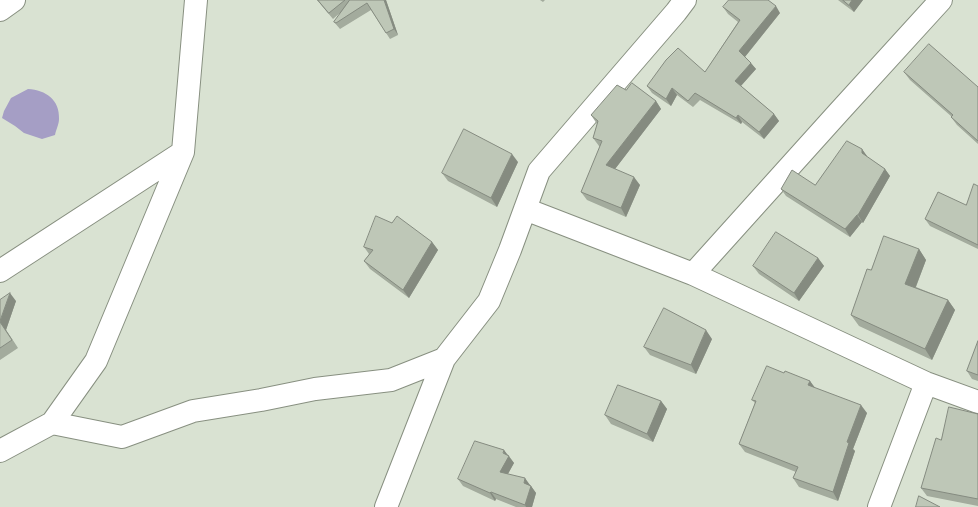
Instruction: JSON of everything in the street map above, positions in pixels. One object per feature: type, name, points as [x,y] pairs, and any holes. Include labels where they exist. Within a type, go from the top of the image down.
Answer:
[{"type":"street","points":[[0,10],[14,0]]},
{"type":"street","points":[[0,451],[52,423],[96,361],[183,152],[196,0]]},
{"type":"street","points":[[386,507],[444,359],[489,301],[525,209],[538,171],[685,0]]},
{"type":"street","points":[[693,274],[941,0]]},
{"type":"street","points":[[4,265],[183,152]]},
{"type":"street","points":[[525,209],[693,274],[926,383],[978,402]]},
{"type":"street","points":[[52,423],[122,437],[192,411],[261,400],[315,389],[391,380],[444,359]]},
{"type":"street","points":[[879,507],[926,383]]},
{"type":"shaded area","points":[[28,89],[41,91],[51,97],[57,106],[59,112],[59,123],[55,135],[42,139],[24,133],[2,118],[11,98]]},
{"type":"building","points":[[318,0],[345,0],[329,13]]},
{"type":"building","points":[[350,0],[384,0],[394,29],[386,33],[367,3],[336,23],[334,22]]},
{"type":"building","points":[[729,0],[768,0],[776,6],[739,51],[751,63],[735,81],[774,114],[759,132],[738,115],[736,118],[695,93],[688,101],[672,88],[666,99],[647,86],[666,60],[678,48],[705,72],[740,20],[723,7]]},
{"type":"building","points":[[843,0],[852,0],[849,5]]},
{"type":"building","points":[[929,44],[978,87],[978,141],[951,117],[953,115],[904,72]]},
{"type":"building","points":[[632,83],[656,101],[606,165],[634,177],[621,208],[581,192],[602,141],[593,138],[598,121],[591,115],[617,85],[626,90]]},
{"type":"building","points":[[464,129],[512,154],[491,198],[442,173]]},
{"type":"building","points":[[847,141],[862,149],[862,153],[885,169],[858,215],[845,229],[781,189],[792,170],[815,185]]},
{"type":"building","points":[[974,184],[978,186],[978,245],[925,219],[938,192],[966,205]]},
{"type":"building","points":[[376,216],[392,223],[397,216],[432,242],[403,290],[364,261],[373,250],[364,247]]},
{"type":"building","points":[[776,232],[818,258],[794,293],[753,266]]},
{"type":"building","points":[[884,236],[919,249],[905,284],[948,300],[925,349],[851,315],[867,269],[871,270]]},
{"type":"building","points":[[10,293],[0,321],[0,300]]},
{"type":"building","points":[[664,308],[706,330],[691,365],[644,347]]},
{"type":"building","points":[[0,322],[12,340],[0,348]]},
{"type":"building","points":[[978,341],[978,375],[967,371]]},
{"type":"building","points":[[767,366],[784,373],[785,371],[810,381],[808,385],[861,405],[847,442],[849,443],[833,492],[793,478],[798,467],[739,444],[756,401],[752,400]]},
{"type":"building","points":[[618,385],[661,401],[647,434],[605,415]]},
{"type":"building","points":[[949,407],[978,414],[978,499],[921,488],[936,438],[941,440]]},
{"type":"building","points":[[475,441],[504,450],[503,453],[509,456],[500,472],[525,478],[524,483],[531,486],[525,505],[491,492],[490,493],[458,479]]},
{"type":"building","points":[[919,496],[940,507],[916,507]]}]
